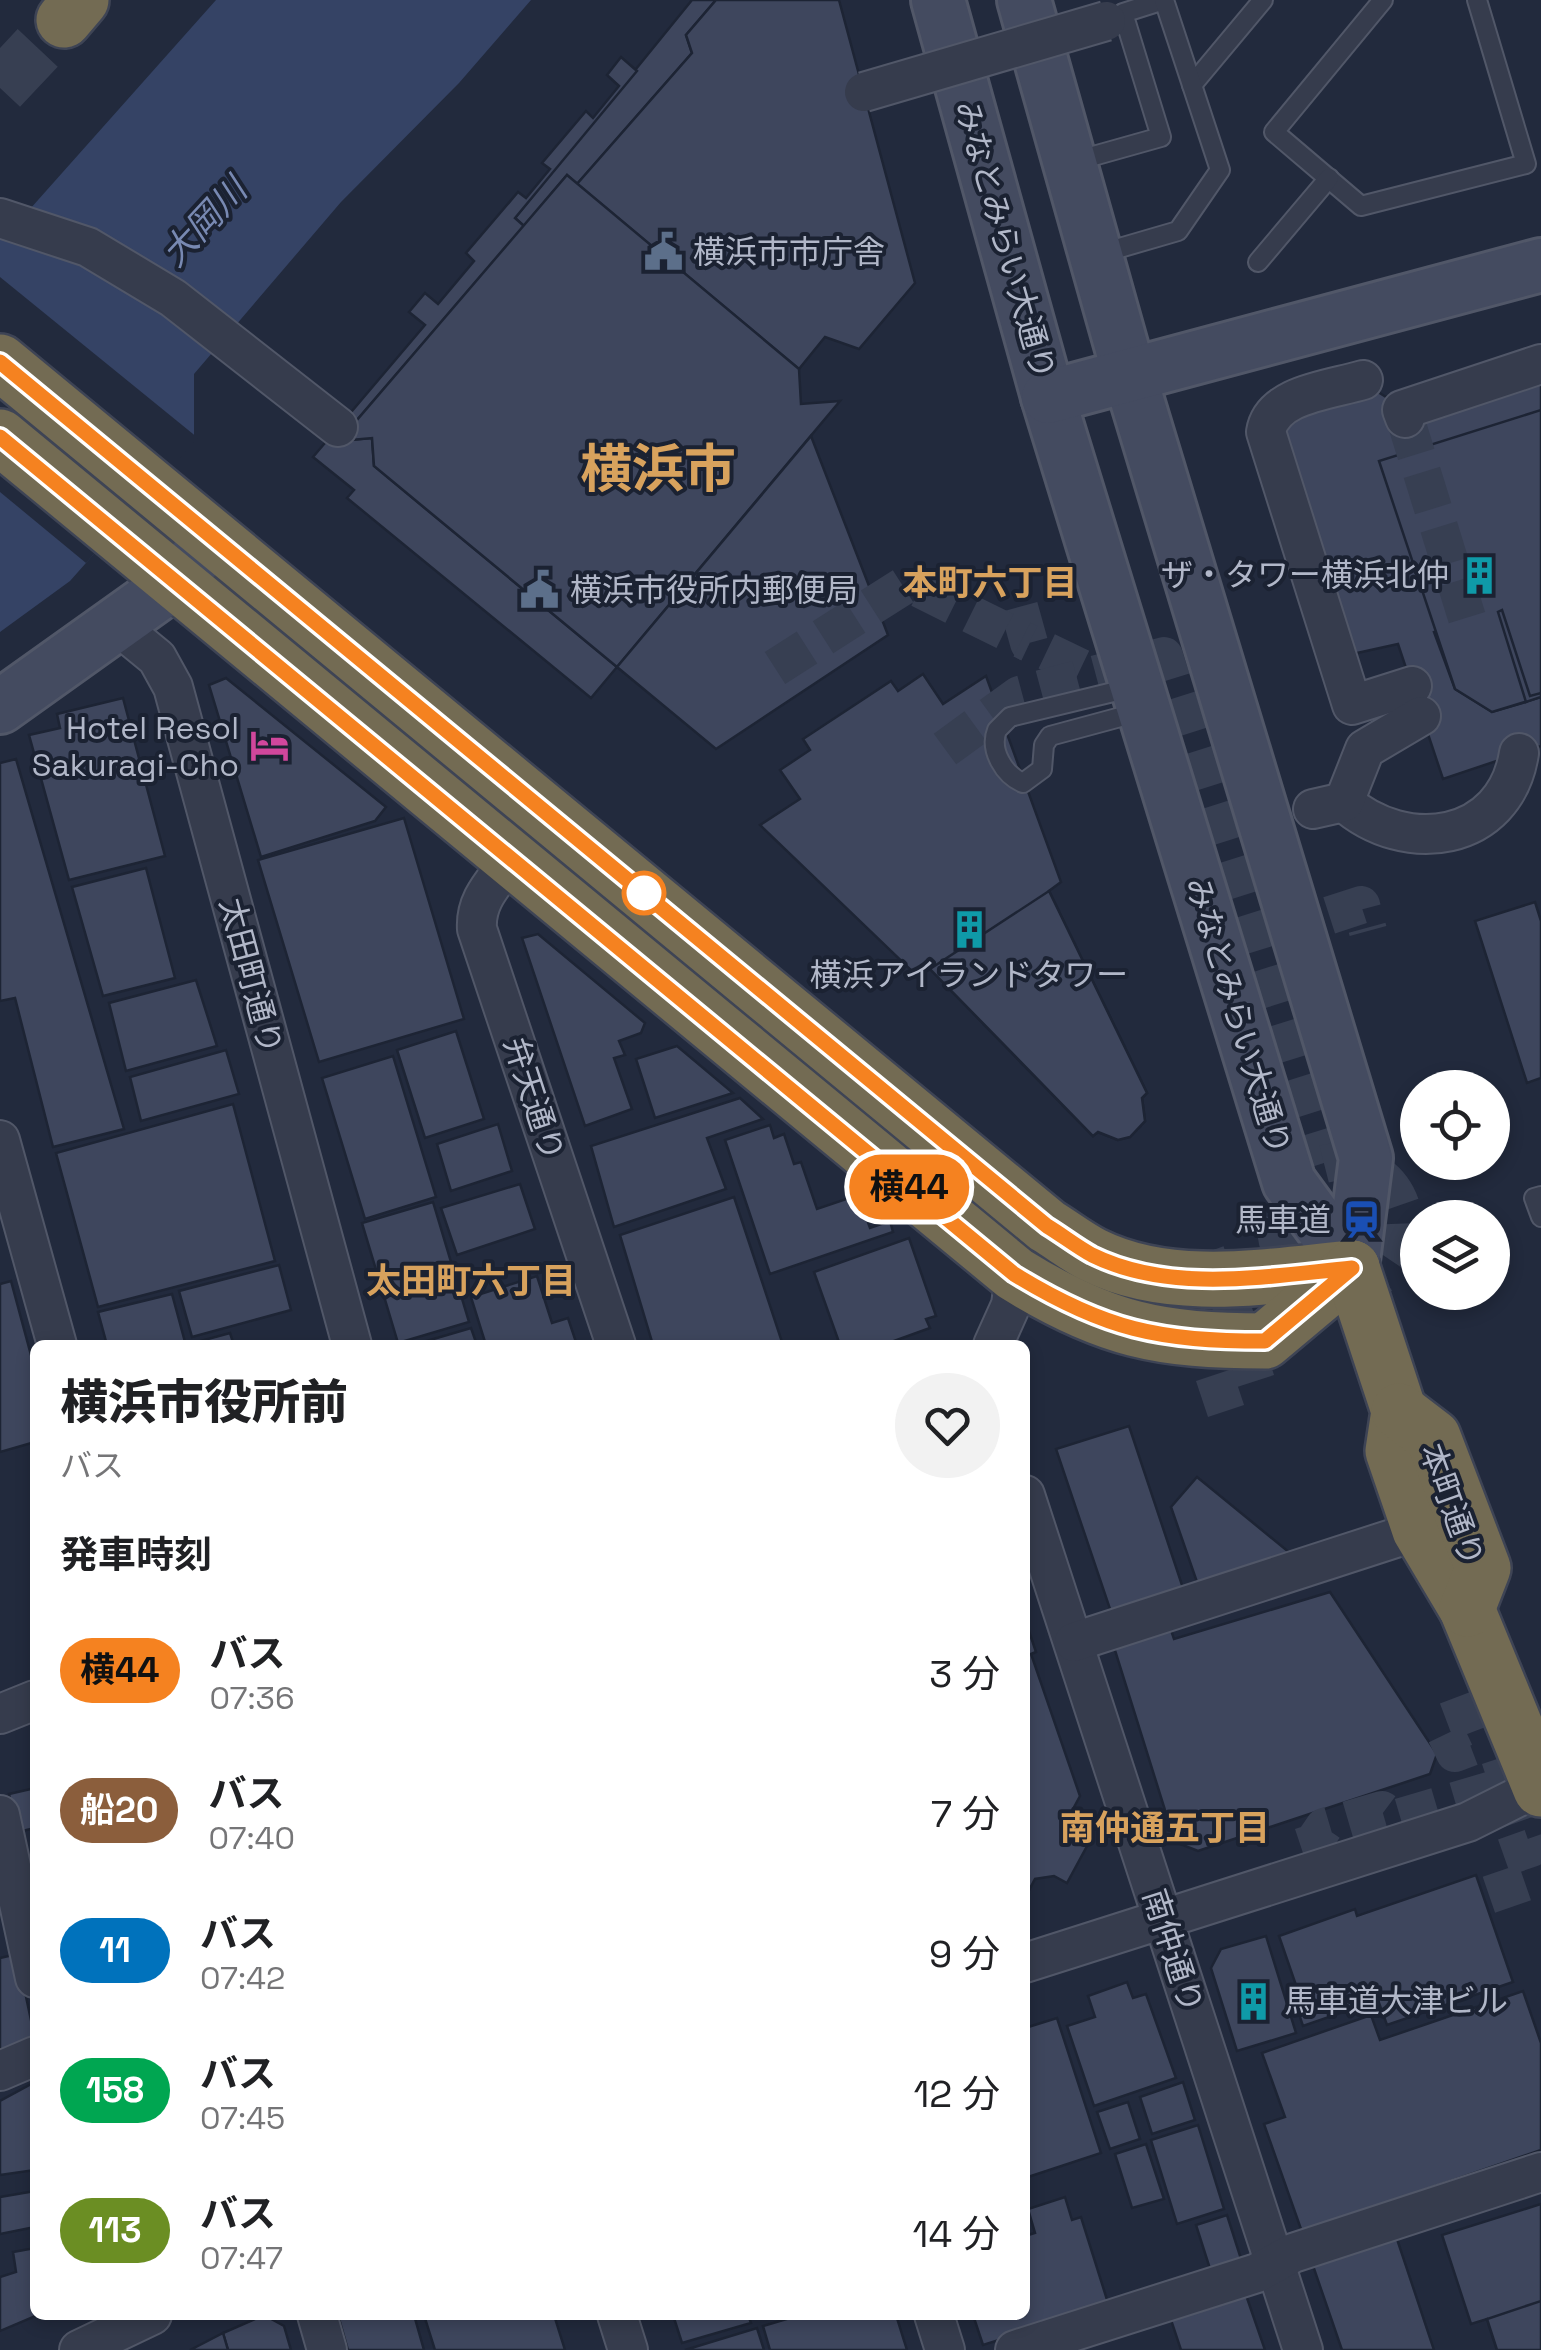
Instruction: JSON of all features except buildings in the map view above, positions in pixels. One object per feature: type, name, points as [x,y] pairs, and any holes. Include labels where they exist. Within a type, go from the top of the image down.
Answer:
[{"type":"highway","points":[[0,362],[1047,1226],[1093,1256],[1146,1273],[1200,1279],[1352,1268]]},
{"type":"highway","points":[[0,437],[1014,1274],[1069,1308],[1132,1331],[1187,1340],[1265,1341],[1352,1268]]},
{"type":"highway","name":"本町通り","points":[[1352,1268],[1399,1411],[1394,1450],[1420,1530],[1467,1610],[1541,1787]]},
{"type":"highway","name":"本町通り","points":[[1399,1411],[1433,1437],[1483,1568],[1467,1610]]},
{"type":"street","name":"みなとみらい大通り","points":[[938,0],[1048,397],[1289,1182],[1352,1268]]},
{"type":"street","points":[[1024,0],[1130,377],[1366,1158],[1352,1268]]},
{"type":"street","points":[[864,92],[1106,21]]},
{"type":"street","points":[[0,218],[88,247],[173,298],[338,427]]},
{"type":"street","points":[[1048,397],[1541,266]]},
{"type":"street","points":[[1405,418],[1402,410],[1541,364]]},
{"type":"street","points":[[1363,380],[1281,404],[1268,416],[1266,432],[1364,749]]},
{"type":"street","points":[[0,707],[175,582],[213,538]]},
{"type":"street","name":"太田町通り","points":[[118,626],[156,658],[173,687],[351,1340]]},
{"type":"street","points":[[1352,706],[1417,701],[1364,749],[1328,806],[1403,835],[1438,834],[1470,824],[1498,805],[1516,775],[1519,753]]},
{"type":"street","name":"弁天通り","points":[[511,859],[482,898],[476,911],[477,929],[614,1340]]},
{"type":"street","points":[[0,1140],[56,1340]]},
{"type":"street","points":[[995,1340],[1011,1305],[1014,1274]]},
{"type":"street","name":"南仲通り","points":[[1030,1509],[1303,2350]]},
{"type":"street","points":[[1074,1642],[1420,1530]]},
{"type":"street","points":[[0,1714],[30,1702]]},
{"type":"street","points":[[1030,1961],[1468,1822],[1541,1787]]},
{"type":"street","points":[[0,1815],[30,1955]]},
{"type":"street","points":[[0,2071],[30,2058]]},
{"type":"street","points":[[1015,2350],[1541,2172]]},
{"type":"street","points":[[103,2337],[141,2320]]},
{"type":"street","points":[[318,2320],[327,2350]]},
{"type":"street","points":[[619,2320],[628,2350]]},
{"type":"street","points":[[936,2320],[945,2350]]},
{"type":"lane","points":[[1070,162],[1160,138],[1123,13],[1164,0],[1220,170],[1178,230],[1096,255]]},
{"type":"lane","points":[[1192,84],[1263,0]]},
{"type":"lane","points":[[1383,0],[1274,132],[1361,206],[1526,164],[1476,0]]},
{"type":"lane","points":[[1258,262],[1329,178]]},
{"type":"lane","points":[[1141,698],[1050,736],[1044,745],[1042,769],[1023,782],[1009,775],[996,750],[997,730],[1010,717],[1141,698]]},
{"type":"lane","points":[[1541,1196],[1534,1198],[1541,1218]]},
{"type":"water","name":"大岡川","points":[[216,0],[531,0],[459,83],[341,202],[194,374],[194,441],[70,581],[0,632],[0,221],[22,218]]},
{"type":"pier","points":[[0,277],[198,438],[86,563],[0,492]]},
{"type":"tunnel","points":[[0,88],[64,20]]},
{"type":"tunnel","points":[[1405,418],[1468,621]]},
{"type":"tunnel","points":[[775,668],[908,583],[1029,643]]},
{"type":"tunnel","points":[[1019,607],[1029,643],[1096,675]]},
{"type":"tunnel","points":[[945,749],[1019,695],[1164,656],[1324,1163]]},
{"type":"tunnel","points":[[1275,933],[1361,905],[1368,931]]},
{"type":"tunnel","points":[[1340,1162],[1365,1167],[1385,1181],[1399,1201],[1404,1226],[1399,1251],[1385,1271],[1365,1285],[1340,1290],[1315,1285],[1295,1271],[1281,1251],[1276,1226],[1281,1201],[1295,1181],[1315,1167],[1340,1162]]},
{"type":"tunnel","points":[[1202,1399],[1256,1381],[1219,1268],[1230,1264]]},
{"type":"tunnel","points":[[1446,1734],[1455,1753],[1476,1745],[1457,1695],[1477,1689]]},
{"type":"tunnel","points":[[1301,1847],[1313,1843],[1324,1827],[1382,1810],[1394,1819],[1509,1785],[1500,1758]]},
{"type":"tunnel","points":[[1509,1785],[1531,1848],[1497,1860],[1518,1921]]},
{"type":"bus line","name":"横44","points":[[0,362],[1047,1226],[1093,1256],[1146,1273],[1200,1279],[1244,1278],[1352,1268],[1265,1341],[1187,1340],[1132,1331],[1069,1308],[1014,1274],[0,437]]},
{"type":"place","name":"横浜市市庁舎","points":[[663,252]]},
{"type":"place","name":"ザ・タワー横浜北仲","points":[[1479,575]]},
{"type":"place","name":"横浜市役所内郵便局","points":[[540,590]]},
{"type":"place","name":"Hotel Resol Sakuragi-Cho","points":[[269,746]]},
{"type":"place","name":"横浜アイランドタワー","points":[[969,930]]},
{"type":"place","name":"馬車道","points":[[1361,1220]]},
{"type":"place","name":"馬車道大津ビル","points":[[1254,2001]]},
{"type":"district","name":"横浜市","points":[[658,469]]},
{"type":"district","name":"本町六丁目","points":[[990,583]]},
{"type":"district","name":"太田町六丁目","points":[[471,1281]]},
{"type":"district","name":"南仲通五丁目","points":[[1165,1828]]}]
